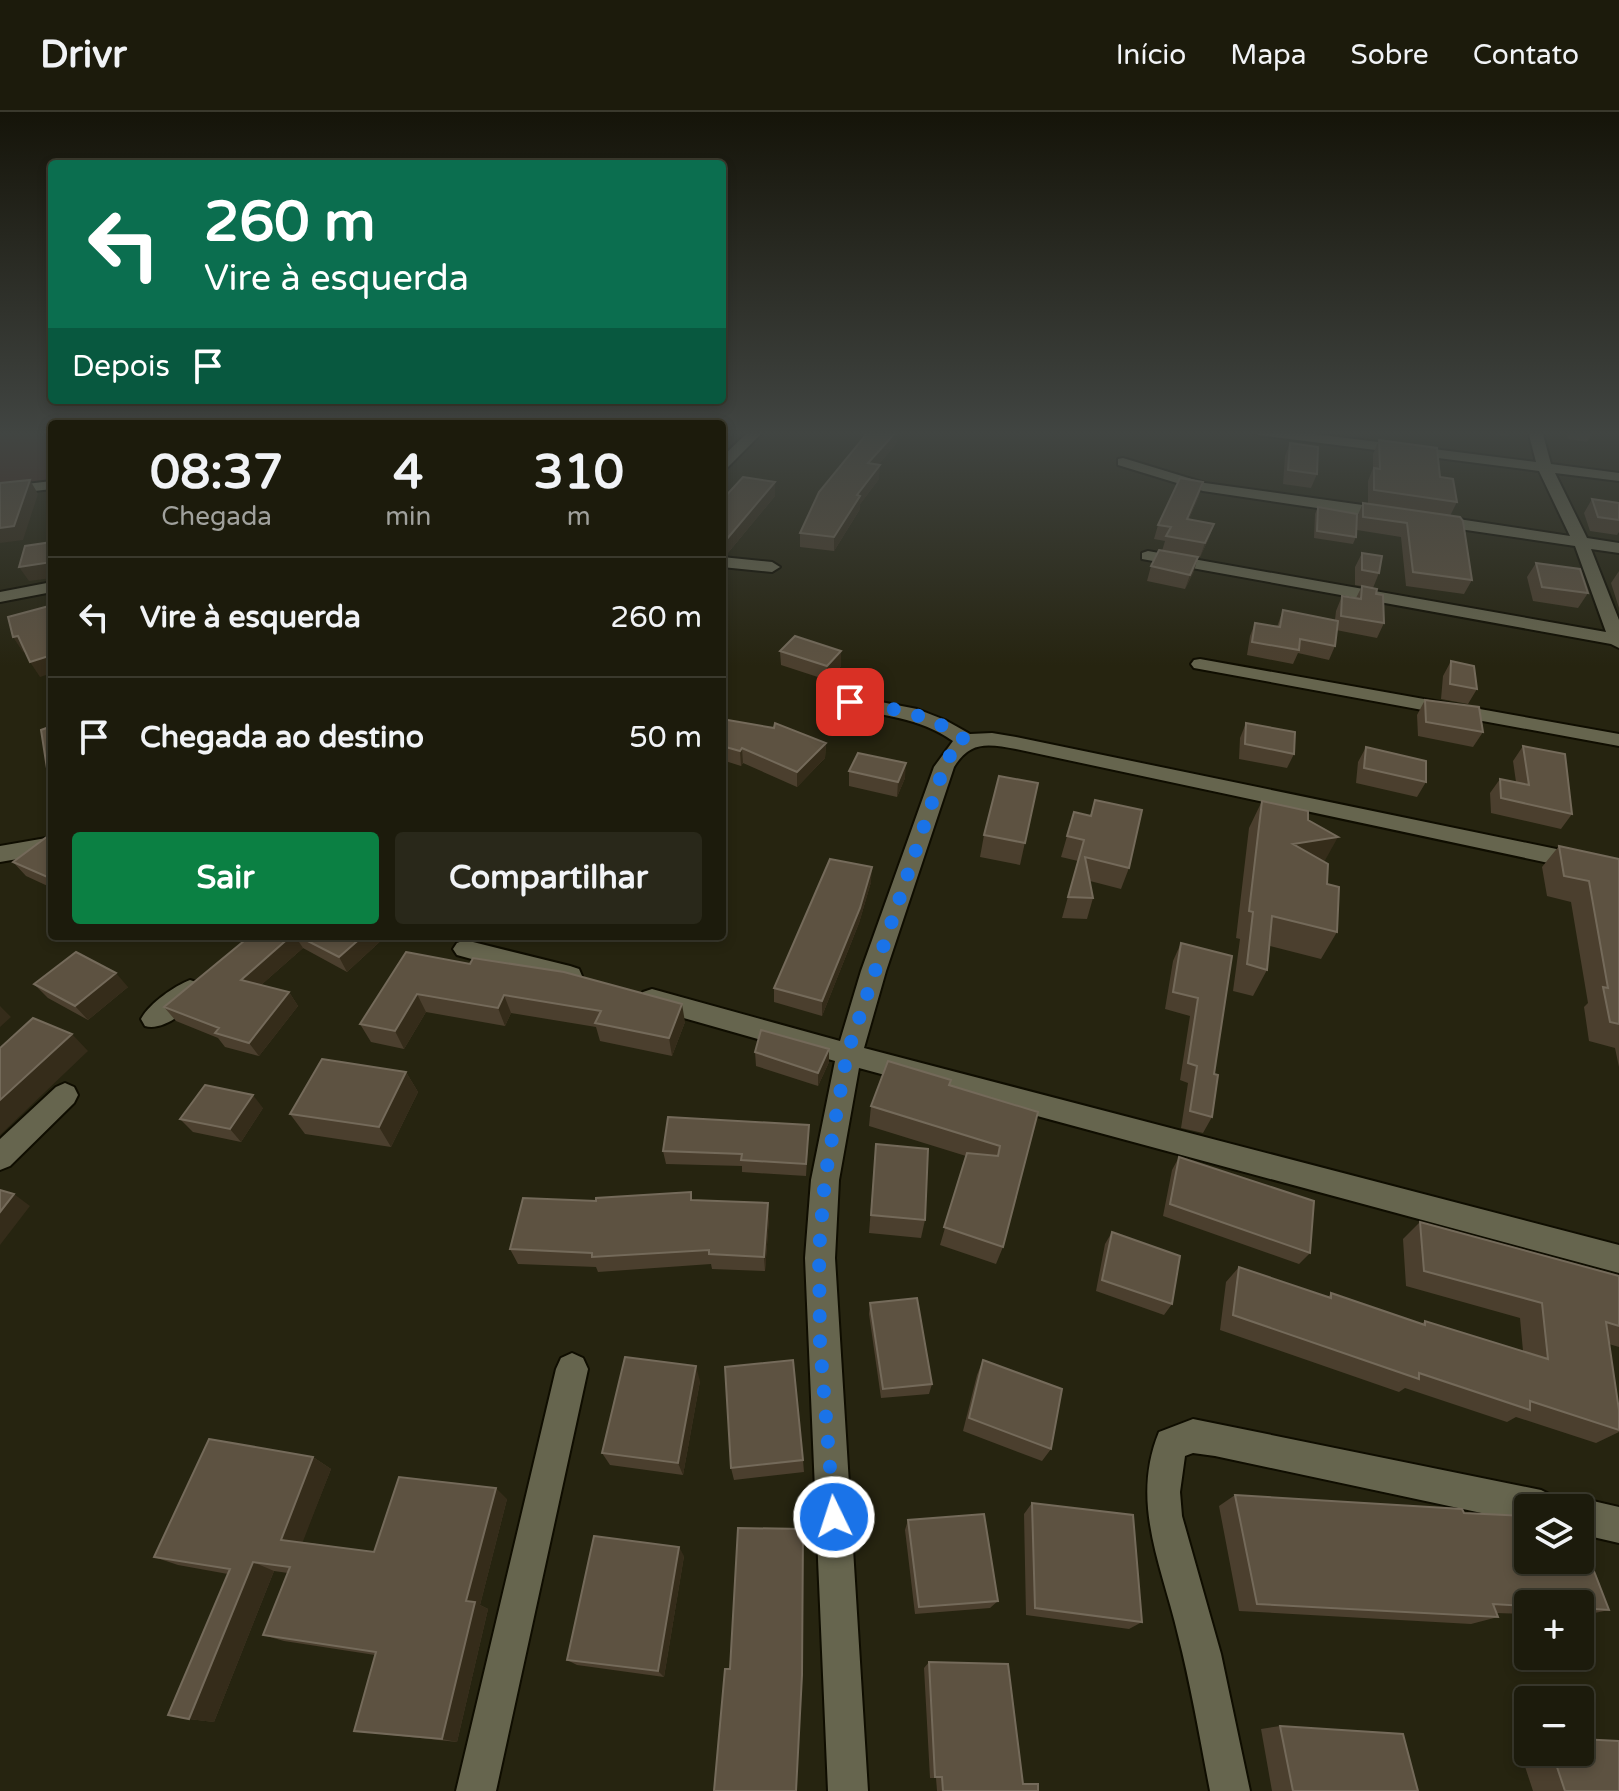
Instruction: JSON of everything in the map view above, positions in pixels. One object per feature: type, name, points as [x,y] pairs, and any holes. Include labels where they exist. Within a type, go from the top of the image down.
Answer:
[{"type":"street","points":[[1357,509],[1619,548]]},
{"type":"street","points":[[1565,509],[1619,641]]},
{"type":"street","points":[[1148,556],[1619,641]]},
{"type":"street","points":[[726,562],[772,567]]},
{"type":"street","points":[[0,597],[48,588]]},
{"type":"street","points":[[1200,664],[1619,740]]},
{"type":"street","points":[[850,702],[922,716],[946,726],[965,740]]},
{"type":"street","points":[[848,1791],[833,1487],[820,1344],[819,1251],[825,1178],[847,1054],[944,767],[954,748],[965,740],[990,738],[1619,870]]},
{"type":"street","points":[[0,854],[48,846]]},
{"type":"street","points":[[465,949],[588,981]]},
{"type":"street","points":[[154,1019],[211,973]]},
{"type":"street","points":[[632,994],[1619,1259]]},
{"type":"street","points":[[0,1157],[65,1095]]},
{"type":"street","points":[[476,1791],[572,1369]]},
{"type":"street","points":[[1230,1791],[1196,1628],[1165,1527],[1161,1469],[1171,1444],[1193,1436],[1215,1439],[1514,1502]]},
{"type":"street","points":[[1594,1519],[1619,1525]]},
{"type":"building","points":[[0,509],[20,509],[14,526],[0,528]]},
{"type":"building","points":[[726,509],[752,509],[726,540]]},
{"type":"building","points":[[811,509],[852,509],[834,537],[800,533]]},
{"type":"building","points":[[1165,509],[1191,509],[1187,519],[1214,524],[1205,543],[1166,536],[1171,527],[1158,525]]},
{"type":"building","points":[[1318,509],[1357,514],[1356,537],[1317,531]]},
{"type":"building","points":[[1363,509],[1407,509],[1460,517],[1472,580],[1413,572],[1407,523],[1363,517]]},
{"type":"building","points":[[1595,509],[1619,509],[1619,520],[1598,517]]},
{"type":"building","points":[[48,543],[48,563],[19,567],[25,546]]},
{"type":"building","points":[[1159,550],[1198,557],[1190,575],[1151,566]]},
{"type":"building","points":[[1362,553],[1382,556],[1379,573],[1362,570]]},
{"type":"building","points":[[1536,563],[1580,569],[1588,593],[1542,587]]},
{"type":"building","points":[[1362,586],[1377,589],[1376,594],[1383,595],[1384,623],[1341,616],[1342,596],[1361,599]]},
{"type":"building","points":[[48,606],[48,656],[30,662],[18,636],[13,637],[8,617]]},
{"type":"building","points":[[1283,610],[1338,621],[1335,646],[1300,639],[1299,650],[1252,642],[1255,623],[1280,627]]},
{"type":"building","points":[[795,636],[841,651],[827,666],[780,651]]},
{"type":"building","points":[[1451,661],[1474,666],[1477,689],[1450,684]]},
{"type":"building","points":[[1425,700],[1479,707],[1483,732],[1426,722]]},
{"type":"building","points":[[726,720],[774,728],[775,723],[826,743],[797,772],[742,748],[740,751],[726,747]]},
{"type":"building","points":[[1246,723],[1295,732],[1294,754],[1245,744]]},
{"type":"building","points":[[48,727],[48,775],[41,730]]},
{"type":"building","points":[[1523,746],[1565,754],[1572,814],[1501,798],[1500,779],[1529,785]]},
{"type":"building","points":[[1366,747],[1426,761],[1426,782],[1364,768]]},
{"type":"building","points":[[858,753],[906,763],[898,782],[849,771]]},
{"type":"building","points":[[999,776],[1038,783],[1025,843],[984,835]]},
{"type":"building","points":[[1095,800],[1142,810],[1129,868],[1085,857],[1093,898],[1068,897],[1084,840],[1067,836],[1074,812],[1091,816]]},
{"type":"building","points":[[1262,801],[1308,811],[1308,820],[1338,837],[1293,844],[1328,864],[1327,884],[1339,887],[1337,932],[1272,916],[1267,970],[1247,964],[1253,912],[1249,911]]},
{"type":"building","points":[[48,836],[48,877],[13,862]]},
{"type":"building","points":[[1559,846],[1619,859],[1619,1024],[1610,1022],[1603,987],[1608,988],[1589,881],[1564,876]]},
{"type":"building","points":[[830,859],[872,867],[860,908],[822,1001],[774,988]]},
{"type":"building","points":[[245,940],[286,940],[241,980],[289,992],[249,1043],[215,1033],[219,1028],[164,1007]]},
{"type":"building","points":[[306,940],[358,940],[339,957]]},
{"type":"building","points":[[1181,943],[1232,956],[1214,1074],[1218,1075],[1212,1117],[1190,1111],[1197,1066],[1188,1063],[1198,998],[1173,992]]},
{"type":"building","points":[[76,952],[116,973],[75,1006],[34,984]]},
{"type":"building","points":[[406,952],[470,964],[473,958],[564,972],[682,1004],[669,1038],[595,1023],[601,1011],[504,995],[498,1008],[417,994],[395,1031],[360,1024]]},
{"type":"building","points":[[33,1018],[72,1034],[0,1100],[0,1048]]},
{"type":"building","points":[[761,1030],[829,1049],[818,1073],[755,1052]]},
{"type":"building","points":[[322,1059],[406,1072],[379,1127],[290,1114]]},
{"type":"building","points":[[888,1061],[951,1080],[949,1085],[1038,1112],[1003,1247],[944,1227],[967,1153],[998,1156],[1000,1146],[871,1106]]},
{"type":"building","points":[[205,1085],[253,1095],[230,1129],[180,1119]]},
{"type":"building","points":[[668,1117],[809,1125],[806,1164],[741,1160],[742,1154],[663,1151]]},
{"type":"building","points":[[876,1144],[928,1149],[925,1220],[871,1215]]},
{"type":"building","points":[[1179,1157],[1314,1201],[1310,1253],[1170,1204]]},
{"type":"building","points":[[0,1190],[14,1194],[0,1212]]},
{"type":"building","points":[[691,1192],[691,1200],[768,1203],[764,1257],[709,1254],[709,1250],[592,1257],[592,1253],[510,1249],[523,1198],[596,1201],[596,1198]]},
{"type":"building","points":[[1420,1222],[1619,1276],[1619,1326],[1606,1322],[1619,1430],[1530,1401],[1530,1410],[1419,1373],[1419,1379],[1233,1315],[1239,1267],[1331,1298],[1331,1293],[1425,1325],[1425,1321],[1548,1359],[1542,1303],[1424,1271]]},
{"type":"building","points":[[1112,1232],[1180,1256],[1172,1304],[1102,1280]]},
{"type":"building","points":[[917,1298],[932,1384],[883,1389],[870,1303]]},
{"type":"building","points":[[625,1357],[696,1366],[678,1463],[602,1453]]},
{"type":"building","points":[[793,1360],[803,1460],[731,1468],[725,1367]]},
{"type":"building","points":[[983,1360],[1062,1389],[1051,1449],[969,1418]]},
{"type":"building","points":[[209,1439],[313,1457],[281,1540],[374,1552],[399,1477],[496,1488],[466,1601],[475,1602],[442,1739],[354,1731],[376,1652],[263,1635],[290,1567],[253,1562],[189,1719],[168,1715],[230,1569],[154,1557]]},
{"type":"building","points":[[1235,1495],[1462,1509],[1464,1513],[1514,1515],[1514,1574],[1594,1574],[1594,1571],[1609,1610],[1594,1609],[1594,1590],[1514,1590],[1514,1605],[1493,1604],[1498,1617],[1257,1604]]},
{"type":"building","points":[[1032,1503],[1133,1515],[1142,1622],[1035,1608]]},
{"type":"building","points":[[984,1514],[998,1601],[919,1607],[908,1520]]},
{"type":"building","points":[[738,1528],[803,1529],[802,1675],[796,1791],[714,1791],[725,1669],[730,1669]]},
{"type":"building","points":[[594,1536],[679,1547],[658,1671],[567,1660]]},
{"type":"building","points":[[929,1662],[1008,1664],[1023,1784],[1038,1784],[1038,1791],[943,1791],[942,1777],[935,1777]]},
{"type":"building","points":[[1280,1726],[1403,1734],[1418,1791],[1293,1791]]},
{"type":"building","points":[[1594,1740],[1619,1741],[1619,1791],[1565,1791],[1557,1766],[1594,1766]]},
{"type":"route","points":[[834,1517],[820,1344],[819,1251],[825,1178],[847,1054],[944,767],[954,748],[965,740],[946,726],[922,716],[850,702]]}]
